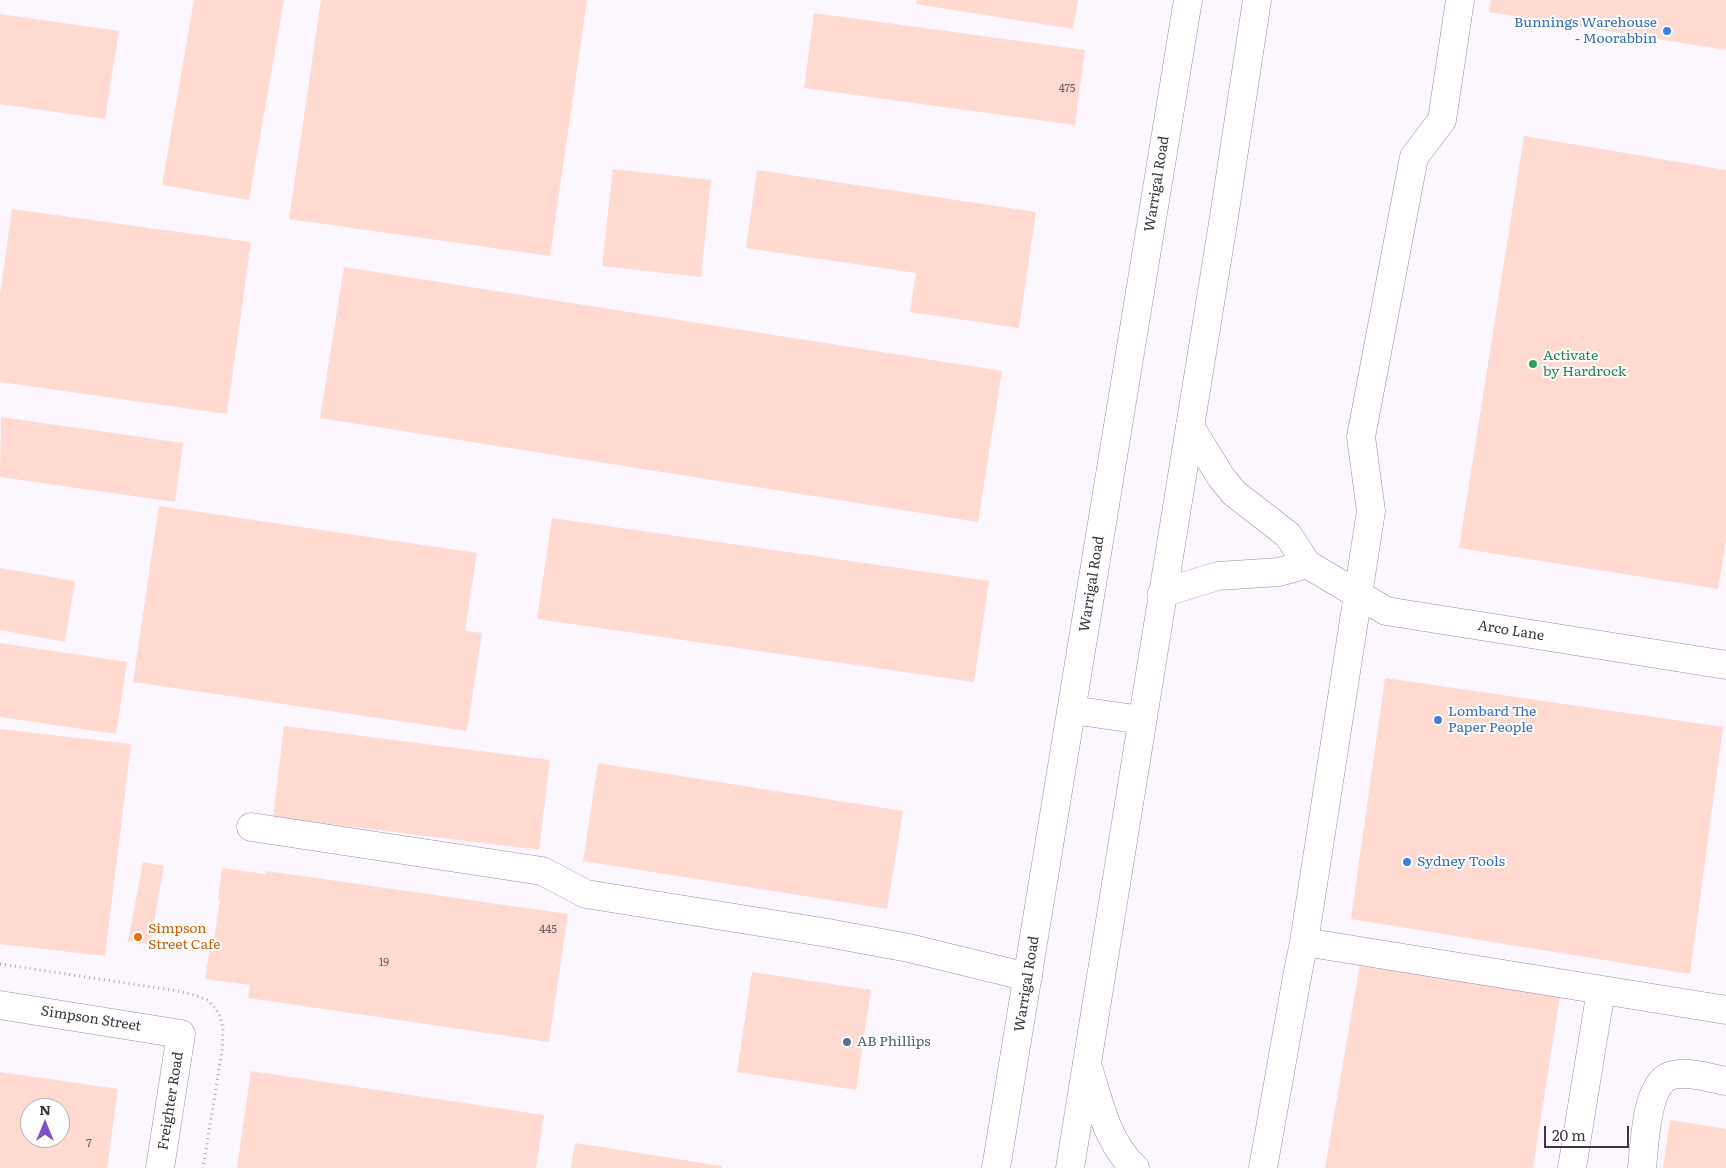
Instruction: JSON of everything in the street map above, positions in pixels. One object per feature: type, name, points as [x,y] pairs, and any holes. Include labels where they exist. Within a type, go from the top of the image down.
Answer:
[{"type":"main road","name":"Warrigal Road","points":[[996,1168],[1188,0]]},
{"type":"main road","points":[[1070,1168],[1257,0]]},
{"type":"main road","points":[[1263,1168],[1304,942],[1357,594],[1372,510],[1361,437],[1414,157],[1442,120],[1460,0]]},
{"type":"main road","name":"Arco Lane","points":[[1190,427],[1221,477],[1234,494],[1288,535],[1307,564],[1386,611],[1726,665]]},
{"type":"main road","points":[[1162,593],[1218,576],[1279,572],[1307,564]]},
{"type":"main road","points":[[1072,710],[1142,720]]},
{"type":"main road","points":[[251,826],[542,872],[586,894],[900,946],[1028,977]]},
{"type":"main road","points":[[1304,942],[1726,1010]]},
{"type":"main road","points":[[1572,1168],[1601,990]]},
{"type":"main road","name":"Simpson Street","points":[[0,1005],[182,1034]]},
{"type":"main road","name":"Freighter Road","points":[[160,1168],[182,1034]]},
{"type":"main road","points":[[1087,1064],[1113,1141],[1127,1161],[1135,1168]]},
{"type":"main road","points":[[1642,1168],[1650,1104],[1655,1090],[1662,1080],[1671,1075],[1682,1074],[1726,1081]]},
{"type":"building","points":[[194,0],[284,0],[249,200],[162,185]]},
{"type":"building","points":[[321,0],[587,0],[550,256],[289,219]]},
{"type":"building","points":[[917,0],[1078,0],[1073,29],[916,4]]},
{"type":"building","name":"Bunnings Warehouse - Moorabbin","points":[[1491,0],[1726,0],[1726,50],[1489,12]]},
{"type":"building","points":[[814,13],[1085,50],[1075,125],[804,88]]},
{"type":"building","points":[[0,14],[119,31],[105,119],[0,104]]},
{"type":"building","points":[[1524,136],[1726,170],[1726,540],[1718,589],[1459,548]]},
{"type":"building","points":[[613,169],[711,180],[701,277],[602,266]]},
{"type":"building","points":[[757,170],[1036,212],[1019,328],[910,312],[916,273],[746,248]]},
{"type":"building","points":[[12,209],[251,242],[227,414],[0,382],[0,295]]},
{"type":"building","points":[[344,267],[1002,371],[978,522],[320,418]]},
{"type":"building","points":[[1,417],[183,443],[175,502],[0,477]]},
{"type":"building","points":[[159,506],[477,553],[465,631],[482,633],[467,731],[133,682]]},
{"type":"building","points":[[552,518],[989,581],[974,682],[537,619]]},
{"type":"building","points":[[0,568],[75,581],[65,642],[0,630]]},
{"type":"building","points":[[0,643],[127,662],[116,734],[0,717]]},
{"type":"building","points":[[1385,678],[1723,727],[1690,974],[1351,919]]},
{"type":"building","points":[[284,726],[550,760],[539,850],[273,817]]},
{"type":"building","points":[[0,729],[131,744],[105,956],[0,944]]},
{"type":"building","points":[[598,763],[903,811],[887,909],[583,861]]},
{"type":"building","points":[[143,862],[164,866],[150,944],[128,941]]},
{"type":"building","points":[[222,868],[266,874],[267,871],[568,914],[549,1042],[248,998],[250,985],[205,979],[210,947],[213,947],[220,899],[218,899]]},
{"type":"building","points":[[1361,958],[1561,990],[1533,1168],[1325,1168]]},
{"type":"building","points":[[752,972],[871,990],[856,1090],[737,1072]]},
{"type":"building","points":[[251,1071],[544,1115],[536,1168],[237,1168]]},
{"type":"building","points":[[0,1072],[118,1089],[107,1168],[0,1168]]},
{"type":"building","points":[[1670,1120],[1726,1129],[1726,1168],[1663,1168]]},
{"type":"building","points":[[575,1143],[722,1166],[722,1168],[571,1168]]},
{"type":"place","name":"Bunnings Warehouse - Moorabbin","points":[[1667,31]]},
{"type":"place","name":"Activate by Hardrock","points":[[1533,364]]},
{"type":"place","name":"Lombard The Paper People","points":[[1438,720]]},
{"type":"place","name":"Sydney Tools","points":[[1407,862]]},
{"type":"place","name":"Simpson Street Cafe","points":[[138,937]]},
{"type":"place","name":"AB Phillips","points":[[847,1042]]}]
